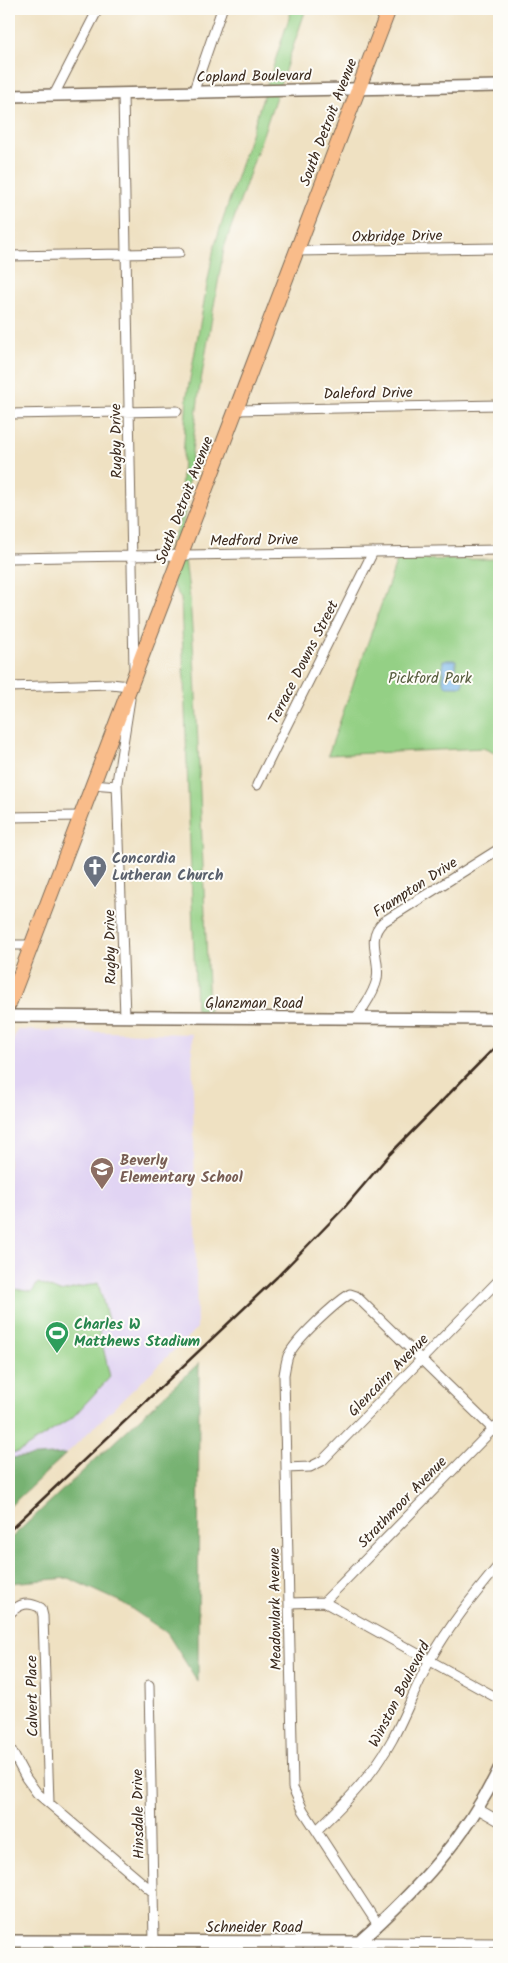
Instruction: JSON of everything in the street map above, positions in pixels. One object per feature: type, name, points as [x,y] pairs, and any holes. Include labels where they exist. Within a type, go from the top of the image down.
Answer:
[{"type":"main road","name":"South Detroit Avenue","points":[[9,1004],[132,679],[237,410],[388,9]]},
{"type":"street","points":[[54,96],[98,9]]},
{"type":"street","points":[[193,93],[222,9]]},
{"type":"street","name":"Copland Boulevard","points":[[9,96],[499,86]]},
{"type":"street","name":"Rugby Drive","points":[[123,94],[132,556],[132,679],[117,786],[121,846],[125,1017]]},
{"type":"street","name":"Oxbridge Drive","points":[[296,251],[499,248]]},
{"type":"street","points":[[9,256],[179,253]]},
{"type":"street","name":"Daleford Drive","points":[[237,410],[499,405]]},
{"type":"street","points":[[9,414],[176,411]]},
{"type":"street","name":"Medford Drive","points":[[9,558],[499,550]]},
{"type":"street","name":"Terrace Downs Street","points":[[257,785],[373,552]]},
{"type":"street","points":[[9,686],[111,684],[132,679]]},
{"type":"street","points":[[92,784],[117,786]]},
{"type":"street","points":[[9,817],[80,816]]},
{"type":"street","name":"Frampton Drive","points":[[357,1018],[370,997],[377,980],[378,965],[374,937],[376,928],[499,849]]},
{"type":"street","points":[[9,945],[31,944]]},
{"type":"street","name":"Glanzman Road","points":[[9,1016],[499,1019]]},
{"type":"street","name":"Glencairn Avenue","points":[[286,1468],[310,1467],[322,1461],[499,1280]]},
{"type":"street","name":"Meadowlark Avenue","points":[[378,1925],[296,1798],[293,1788],[284,1375],[288,1357],[293,1347],[337,1302],[350,1294],[356,1296],[422,1360]]},
{"type":"street","points":[[422,1360],[497,1429]]},
{"type":"street","name":"Strathmoor Avenue","points":[[324,1602],[497,1429]]},
{"type":"street","name":"Winston Boulevard","points":[[317,1830],[350,1799],[375,1768],[392,1740],[430,1661],[456,1619],[499,1565]]},
{"type":"street","points":[[289,1603],[324,1602],[499,1699]]},
{"type":"street","name":"Calvert Place","points":[[9,1614],[24,1603],[34,1604],[41,1608],[45,1625],[48,1803]]},
{"type":"street","name":"Hinsdale Drive","points":[[149,1686],[154,1942]]},
{"type":"street","points":[[9,1746],[26,1778],[48,1803],[153,1892]]},
{"type":"street","points":[[359,1942],[411,1893],[453,1846],[478,1809],[499,1769]]},
{"type":"street","points":[[478,1809],[499,1821]]},
{"type":"street","name":"Schneider Road","points":[[9,1941],[499,1943]]},
{"type":"shaded area","name":"Beverly Elementary School","points":[[17,1030],[192,1034],[197,1328],[66,1454],[9,1458],[9,1052]]},
{"type":"green space","points":[[292,9],[306,9],[224,248],[199,392],[182,536],[190,599],[195,672],[209,1011],[196,1011],[181,599],[162,566],[179,523],[187,395],[214,247]]},
{"type":"green space","name":"Pickford Park","points":[[499,559],[499,755],[483,748],[328,755],[397,560]]},
{"type":"green space","name":"Charles W Matthews Stadium","points":[[38,1283],[60,1292],[98,1283],[110,1327],[99,1330],[110,1377],[72,1418],[19,1452],[9,1453],[9,1288],[32,1292]]},
{"type":"green space","points":[[199,1363],[198,1682],[167,1633],[123,1603],[68,1578],[9,1583],[9,1540]]},
{"type":"green space","points":[[66,1454],[9,1507],[9,1458]]},
{"type":"green space","points":[[9,1947],[204,1949],[204,1954],[9,1954]]},
{"type":"water","points":[[443,660],[456,660],[456,677],[463,677],[463,686],[446,686],[443,682]]},
{"type":"railway","points":[[9,1531],[277,1277],[344,1208],[390,1154],[499,1043]]},
{"type":"place","name":"Concordia Lutheran Church","points":[[95,888]]},
{"type":"place","name":"Beverly Elementary School","points":[[102,1190]]},
{"type":"place","name":"Charles W Matthews Stadium","points":[[57,1354]]}]
